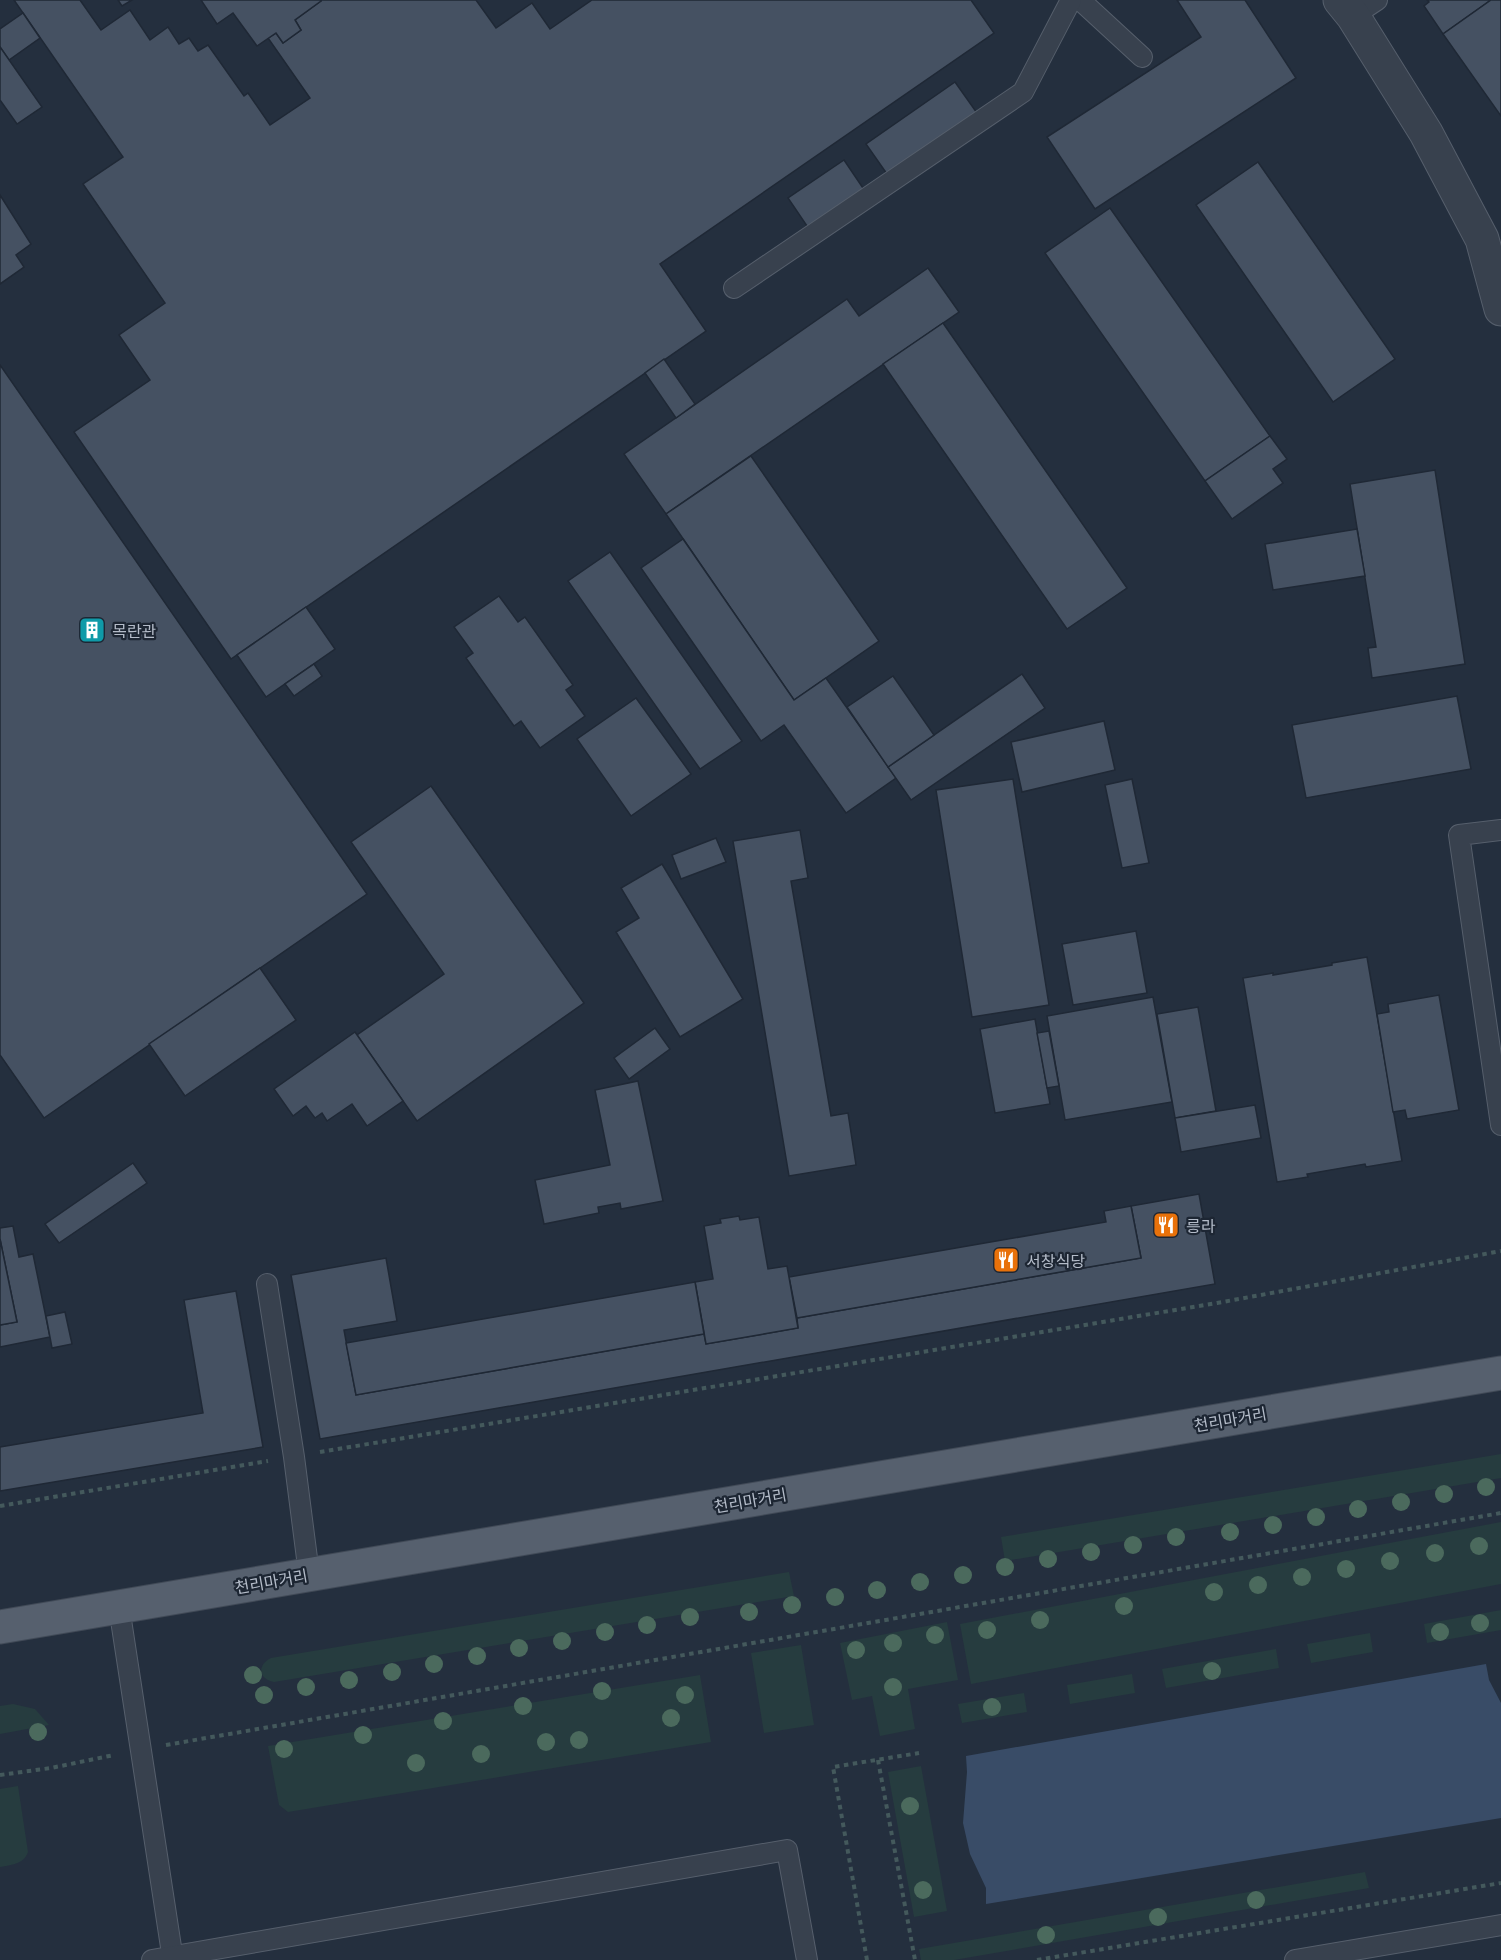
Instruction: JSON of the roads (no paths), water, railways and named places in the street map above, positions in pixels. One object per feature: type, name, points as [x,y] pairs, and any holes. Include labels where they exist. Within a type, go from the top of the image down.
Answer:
[{"type":"main road","name":"천리마거리","points":[[0,1627],[1501,1372]]},
{"type":"street","points":[[1357,5],[1482,239],[1501,309]]},
{"type":"lane","points":[[735,288],[1023,92],[1071,0]]},
{"type":"lane","points":[[1080,0],[1142,57]]},
{"type":"lane","points":[[1501,830],[1459,836],[1501,1125]]},
{"type":"lane","points":[[267,1284],[294,1457],[309,1575]]},
{"type":"lane","points":[[119,1607],[173,1958]]},
{"type":"lane","points":[[152,1960],[787,1850],[807,1960]]},
{"type":"lane","points":[[1295,1960],[1501,1925]]},
{"type":"water","points":[[1486,1664],[1489,1680],[1501,1703],[1501,1818],[986,1904],[986,1888],[970,1854],[963,1823],[966,1756]]},
{"type":"place","name":"목란관","points":[[92,630]]},
{"type":"place","name":"릉라","points":[[1166,1225]]},
{"type":"place","name":"서창식당","points":[[1006,1260]]}]
